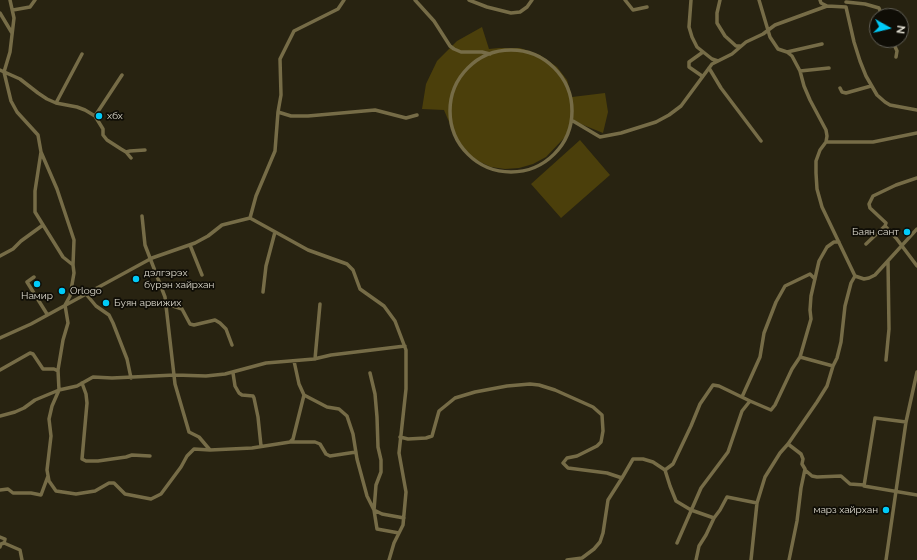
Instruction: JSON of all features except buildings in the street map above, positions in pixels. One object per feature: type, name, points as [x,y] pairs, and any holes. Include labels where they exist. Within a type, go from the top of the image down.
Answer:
[{"type":"street","points":[[10,0],[14,18],[10,52],[2,71],[11,101],[17,112],[38,135],[41,152],[57,189],[74,240],[74,273],[69,299],[65,305],[68,323],[63,340],[58,371],[59,390],[54,400],[49,419],[51,436],[47,467],[49,481],[56,491],[76,494],[95,491],[109,483],[114,483],[125,494],[151,499],[161,494],[181,468],[187,456],[194,449],[210,450],[290,442],[315,442],[320,444],[326,454],[330,456],[356,452]]},
{"type":"street","points":[[13,10],[30,7],[35,0]]},
{"type":"street","points":[[250,218],[256,196],[275,151],[281,94],[280,59],[294,31],[338,9],[344,0]]},
{"type":"street","points":[[415,0],[429,14],[454,50],[461,52],[482,52],[490,54]]},
{"type":"street","points":[[468,0],[486,7],[511,12],[520,12],[532,0]]},
{"type":"street","points":[[625,0],[634,10],[647,7]]},
{"type":"street","points":[[691,0],[689,27],[697,47],[712,59],[718,61]]},
{"type":"street","points":[[720,0],[716,13],[717,23],[725,36],[736,46],[740,46]]},
{"type":"street","points":[[759,0],[770,37],[778,49],[787,52],[792,56],[800,71],[810,100],[826,130],[826,142],[820,150],[816,160],[817,189],[821,203],[855,276],[859,278],[869,278],[875,275],[917,229]]},
{"type":"street","points":[[820,0],[821,3],[827,6]]},
{"type":"street","points":[[879,8],[846,1],[854,42],[866,76],[877,95],[885,102],[917,110]]},
{"type":"street","points":[[572,121],[600,137],[621,133],[656,122],[681,106],[712,64],[732,54],[740,46],[763,34],[768,29],[827,6],[846,7]]},
{"type":"street","points":[[0,13],[12,32]]},
{"type":"street","points":[[787,52],[822,44]]},
{"type":"street","points":[[896,48],[898,51],[896,57]]},
{"type":"street","points":[[508,50],[530,53],[554,67],[565,83],[570,95],[572,121],[563,143],[547,161],[521,172],[501,171],[485,166],[468,156],[455,138],[450,113],[454,87],[460,75],[481,57],[508,50]]},
{"type":"street","points":[[702,76],[689,67],[689,62],[703,52]]},
{"type":"street","points":[[56,103],[82,54]]},
{"type":"street","points":[[709,68],[761,141]]},
{"type":"street","points":[[800,71],[829,68]]},
{"type":"street","points":[[2,71],[20,78],[38,94],[56,103],[77,107],[95,116],[103,129],[107,140],[126,152],[131,158]]},
{"type":"street","points":[[95,116],[122,75]]},
{"type":"street","points":[[840,88],[842,92],[846,93],[871,86]]},
{"type":"street","points":[[278,112],[292,116],[308,116],[375,110],[406,118],[417,115]]},
{"type":"street","points":[[826,142],[873,142],[917,133]]},
{"type":"street","points":[[126,152],[145,150]]},
{"type":"street","points":[[41,152],[37,171],[34,207],[36,216],[63,257],[73,265]]},
{"type":"street","points":[[917,178],[896,185],[873,196],[869,204],[870,208],[886,223],[885,226],[902,245],[917,266]]},
{"type":"street","points":[[142,216],[145,245],[167,304],[175,384],[190,432],[199,437],[210,450]]},
{"type":"street","points":[[0,338],[31,324],[150,259],[190,245],[208,236],[222,225],[250,218],[308,250],[347,264],[354,270],[360,288],[384,306],[395,321],[406,350],[406,388],[399,453],[406,492],[404,518],[403,525],[388,560]]},
{"type":"street","points":[[0,256],[13,249],[26,237],[43,225]]},
{"type":"street","points":[[866,244],[885,226]]},
{"type":"street","points":[[263,292],[266,266],[275,232]]},
{"type":"street","points":[[666,470],[673,464],[700,404],[713,385],[719,386],[771,410],[775,405],[792,369],[800,357],[810,319],[811,296],[819,261],[827,247],[834,242],[839,242]]},
{"type":"street","points":[[190,245],[202,275]]},
{"type":"street","points":[[886,360],[889,329],[888,261]]},
{"type":"street","points":[[742,397],[760,357],[764,333],[776,302],[785,286],[810,274],[815,279]]},
{"type":"street","points":[[751,560],[757,503],[765,477],[827,386],[840,342],[845,306],[851,282],[855,276]]},
{"type":"street","points":[[34,277],[27,282],[47,314]]},
{"type":"street","points":[[86,294],[96,306],[108,315],[113,323],[127,359],[131,378]]},
{"type":"street","points":[[167,304],[182,308],[190,324],[194,325],[215,320],[220,322],[226,329],[232,345]]},
{"type":"street","points":[[315,358],[320,304]]},
{"type":"street","points":[[0,416],[15,412],[24,408],[35,400],[59,390],[82,383],[94,377],[131,378],[174,375],[206,376],[233,373],[266,363],[294,361],[331,354],[405,346]]},
{"type":"street","points":[[0,370],[31,353],[43,369],[54,368],[58,371]]},
{"type":"street","points":[[800,357],[833,366]]},
{"type":"street","points":[[294,361],[298,384],[304,394],[327,406],[339,409],[346,416],[354,434],[356,452],[367,496],[374,510],[382,514],[404,518]]},
{"type":"street","points":[[886,560],[906,422],[917,372]]},
{"type":"street","points":[[233,373],[235,386],[240,393],[242,395],[253,396],[254,398],[258,417],[261,446]]},
{"type":"street","points":[[370,373],[378,417],[378,447],[381,460],[381,472],[376,485],[374,510],[377,529],[399,533]]},
{"type":"street","points":[[82,383],[87,403],[82,459],[86,461],[98,461],[126,458],[132,455],[150,456]]},
{"type":"street","points":[[400,437],[408,439],[426,438],[432,436],[439,411],[455,398],[475,392],[507,386],[530,384],[539,385],[593,407],[602,415],[603,431],[601,442],[597,446],[577,456],[567,458],[563,463],[568,468],[607,473],[622,478]]},
{"type":"street","points":[[290,442],[293,439],[304,394]]},
{"type":"street","points":[[677,543],[701,488],[728,452],[742,411],[750,401]]},
{"type":"street","points":[[864,485],[875,418],[906,422]]},
{"type":"street","points":[[788,444],[801,454],[803,459],[802,464],[805,470],[817,478],[841,476],[850,484],[864,485],[917,495]]},
{"type":"street","points":[[567,560],[582,558],[594,549],[600,542],[603,533],[608,500],[634,459],[643,459],[653,462],[666,470],[676,501],[691,510],[714,518]]},
{"type":"street","points":[[789,560],[805,470]]},
{"type":"street","points":[[0,490],[8,489],[13,492],[41,495],[48,475]]},
{"type":"street","points":[[696,560],[699,546],[727,497],[757,503]]},
{"type":"street","points":[[0,537],[5,539],[4,543]]},
{"type":"street","points":[[0,547],[1,544],[4,543]]},
{"type":"street","points":[[4,543],[20,550],[22,560]]},
{"type":"shaded area","points":[[482,27],[489,49],[520,48],[540,55],[557,67],[567,80],[572,97],[605,93],[608,112],[603,133],[571,120],[566,136],[546,157],[533,164],[519,168],[505,169],[491,167],[478,161],[466,152],[457,141],[444,110],[422,109],[426,84],[437,61],[457,41]]},
{"type":"shaded area","points":[[580,140],[610,175],[561,218],[531,184]]},
{"type":"place","name":"хбх","points":[[99,116]]},
{"type":"place","name":"Баян сант","points":[[907,232]]},
{"type":"place","name":"дэлгэрэх бүрэн хайрхан","points":[[136,279]]},
{"type":"place","name":"Намир","points":[[37,284]]},
{"type":"place","name":"Orlogo","points":[[62,291]]},
{"type":"place","name":"Буян арвижих","points":[[106,303]]},
{"type":"place","name":"марз хайрхан","points":[[886,510]]}]
